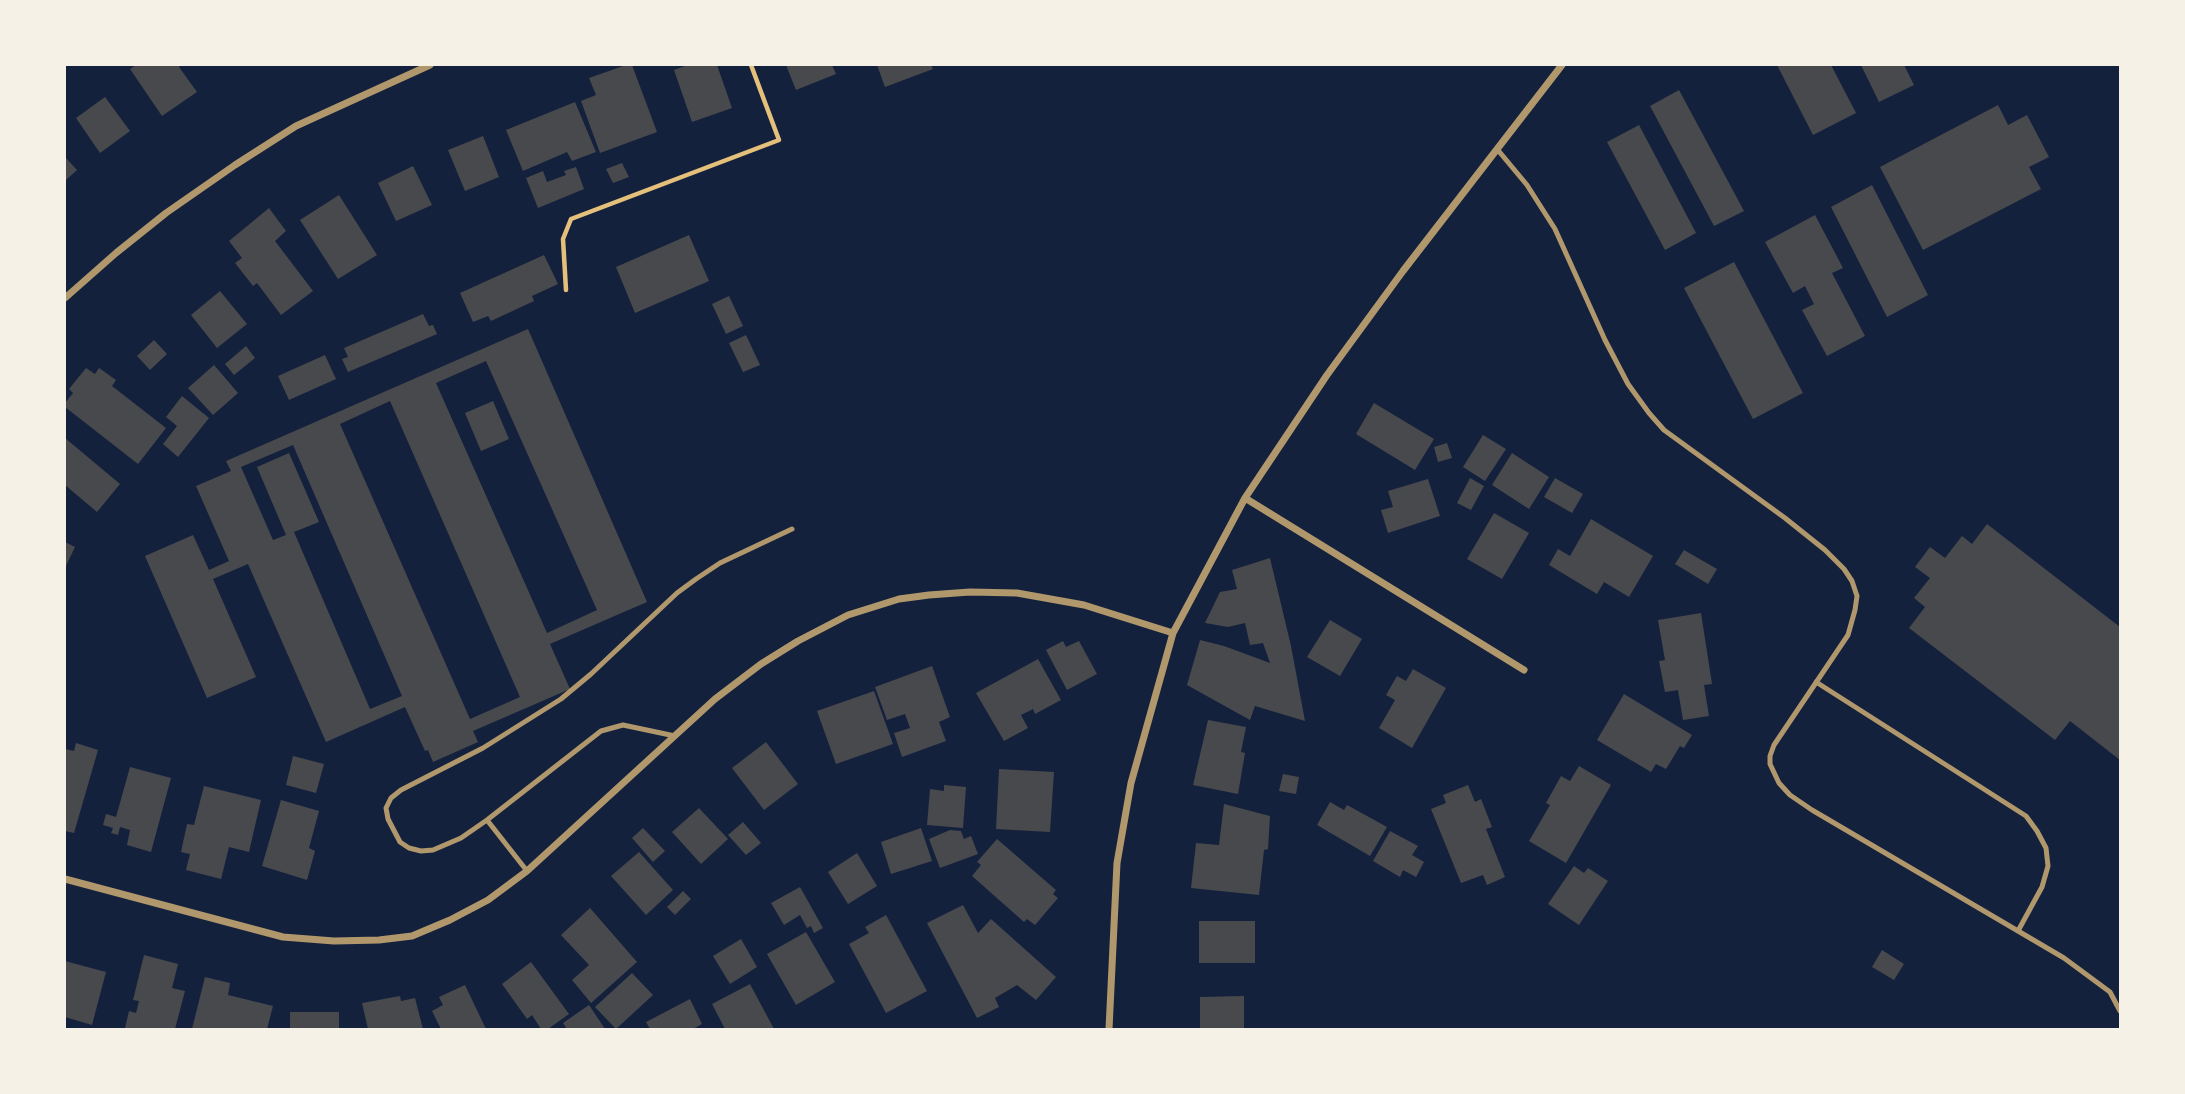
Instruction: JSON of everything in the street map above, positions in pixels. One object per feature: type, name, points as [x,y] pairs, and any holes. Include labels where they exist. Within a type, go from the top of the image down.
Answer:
[{"type":"street","points":[[65,298],[166,214],[296,126],[430,65]]},
{"type":"street","points":[[1109,1029],[1117,863],[1132,783],[1173,633],[1245,498],[1335,365],[1403,271],[1562,65]]},
{"type":"street","points":[[1245,498],[1524,670]]},
{"type":"street","points":[[65,879],[283,937],[334,942],[412,936],[488,900],[527,871],[715,699],[798,640],[848,615],[899,599],[970,592],[1017,593],[1084,605],[1173,633]]},
{"type":"lane","points":[[1497,149],[1527,185],[1555,229],[1605,340],[1628,384],[1649,413],[1664,430],[1785,518],[1825,551],[1852,581],[1857,596],[1847,635],[1774,745],[1770,756],[1770,764],[1779,783],[1790,795],[1812,810],[2018,930],[2094,979],[2110,992],[2120,1011]]},
{"type":"lane","points":[[675,736],[624,725],[601,731],[487,820],[447,845],[433,850],[421,851],[400,842],[388,819],[386,808],[391,798],[401,790],[483,748],[561,699],[669,600],[696,579],[720,564],[792,529]]},
{"type":"lane","points":[[1816,682],[2026,816],[2046,848],[2048,866],[2042,887],[2018,930]]},
{"type":"lane","points":[[487,820],[527,871]]},
{"type":"path","points":[[566,290],[563,239],[571,219],[779,140],[751,65]]},
{"type":"building","points":[[136,65],[182,65],[179,67],[197,92],[162,116],[130,69]]},
{"type":"building","points":[[632,65],[657,132],[600,153],[581,101],[596,95],[589,78]]},
{"type":"building","points":[[688,65],[717,65],[732,108],[692,122],[674,70]]},
{"type":"building","points":[[786,65],[832,65],[836,74],[796,90]]},
{"type":"building","points":[[877,65],[931,65],[933,69],[885,87]]},
{"type":"building","points":[[1777,65],[1831,65],[1856,113],[1813,135]]},
{"type":"building","points":[[1861,65],[1904,65],[1914,85],[1879,102]]},
{"type":"building","points":[[1679,90],[1744,211],[1714,226],[1650,106]]},
{"type":"building","points":[[105,97],[130,131],[100,153],[76,118]]},
{"type":"building","points":[[575,102],[596,152],[572,161],[567,152],[523,171],[506,130]]},
{"type":"building","points":[[1998,105],[2008,125],[2027,115],[2049,157],[2029,167],[2041,189],[1923,250],[1880,167]]},
{"type":"building","points":[[1639,125],[1696,233],[1665,250],[1607,142]]},
{"type":"building","points":[[483,136],[499,177],[465,191],[448,150]]},
{"type":"building","points":[[65,157],[77,170],[65,181]]},
{"type":"building","points":[[622,163],[629,177],[613,183],[606,169]]},
{"type":"building","points":[[413,166],[432,205],[396,221],[378,183]]},
{"type":"building","points":[[576,167],[584,189],[538,208],[526,178],[543,171],[547,182],[566,175],[564,171]]},
{"type":"building","points":[[1872,185],[1928,295],[1887,317],[1831,207]]},
{"type":"building","points":[[339,195],[377,255],[338,279],[300,220]]},
{"type":"building","points":[[269,208],[286,231],[275,241],[313,291],[281,315],[257,283],[253,286],[235,263],[242,258],[229,241]]},
{"type":"building","points":[[1815,215],[1843,268],[1832,273],[1865,336],[1827,356],[1802,310],[1814,304],[1805,286],[1793,293],[1765,242]]},
{"type":"building","points":[[689,235],[709,281],[635,313],[616,267]]},
{"type":"building","points":[[544,255],[558,284],[532,296],[534,301],[491,321],[488,316],[473,322],[460,293]]},
{"type":"building","points":[[1734,262],[1803,393],[1753,419],[1684,288]]},
{"type":"building","points":[[220,291],[247,324],[217,348],[191,315]]},
{"type":"building","points":[[729,296],[743,326],[726,334],[712,304]]},
{"type":"building","points":[[423,314],[437,334],[348,372],[342,359],[348,357],[344,348]]},
{"type":"building","points":[[528,329],[647,602],[550,644],[570,689],[473,731],[478,742],[433,762],[428,750],[425,751],[405,707],[326,742],[248,564],[213,579],[256,677],[207,698],[145,556],[193,535],[209,570],[229,561],[196,486],[231,471],[226,461]],"holes":[[[486,361],[597,610],[547,633],[436,383]],[[390,401],[520,697],[470,719],[340,424]],[[293,445],[402,696],[370,709],[294,532],[319,522],[289,453],[257,467],[286,535],[273,540],[241,467]]]},
{"type":"building","points":[[746,335],[760,365],[743,372],[729,343]]},
{"type":"building","points":[[154,340],[167,354],[150,370],[137,356]]},
{"type":"building","points":[[246,346],[255,358],[234,375],[225,364]]},
{"type":"building","points":[[325,355],[336,379],[289,400],[278,376]]},
{"type":"building","points":[[214,365],[238,393],[213,415],[188,388]]},
{"type":"building","points":[[86,368],[95,374],[99,368],[116,380],[112,386],[166,428],[138,464],[65,407],[73,393],[69,389]]},
{"type":"building","points":[[182,396],[209,418],[178,457],[163,444],[177,426],[166,417]]},
{"type":"building","points":[[493,401],[509,439],[481,451],[465,413]]},
{"type":"building","points":[[1374,403],[1434,439],[1415,470],[1356,434]]},
{"type":"building","points":[[1483,435],[1506,449],[1485,481],[1463,467]]},
{"type":"building","points":[[65,438],[120,484],[97,512],[65,485]]},
{"type":"building","points":[[1447,443],[1452,458],[1438,462],[1434,447]]},
{"type":"building","points":[[1512,453],[1549,477],[1529,509],[1492,485]]},
{"type":"building","points":[[1470,478],[1484,486],[1471,510],[1457,503]]},
{"type":"building","points":[[1555,478],[1583,494],[1572,513],[1544,497]]},
{"type":"building","points":[[1428,479],[1440,516],[1388,533],[1381,510],[1393,507],[1388,491]]},
{"type":"building","points":[[1494,513],[1529,533],[1502,579],[1467,559]]},
{"type":"building","points":[[1591,519],[1653,556],[1629,597],[1604,582],[1597,594],[1549,565],[1558,549],[1570,556]]},
{"type":"building","points":[[1987,524],[2120,627],[2120,760],[2070,721],[2055,740],[1909,628],[1925,607],[1914,598],[1930,578],[1915,567],[1930,547],[1945,558],[1962,536],[1972,544]]},
{"type":"building","points":[[65,542],[75,547],[65,568]]},
{"type":"building","points":[[1684,550],[1717,569],[1708,584],[1675,564]]},
{"type":"building","points":[[1270,558],[1305,721],[1255,706],[1250,720],[1187,685],[1200,640],[1270,663],[1263,643],[1250,645],[1245,623],[1228,627],[1205,623],[1220,592],[1237,589],[1232,570]]},
{"type":"building","points":[[1701,613],[1712,684],[1704,685],[1709,716],[1683,720],[1678,690],[1665,692],[1659,661],[1665,660],[1658,620]]},
{"type":"building","points":[[1330,620],[1362,639],[1340,676],[1307,657]]},
{"type":"building","points":[[1063,641],[1066,647],[1079,641],[1097,674],[1067,690],[1046,650]]},
{"type":"building","points":[[1038,659],[1061,700],[1035,714],[1033,709],[1021,715],[1028,728],[1004,741],[976,693]]},
{"type":"building","points":[[932,666],[950,717],[939,722],[946,741],[902,757],[894,733],[910,728],[905,714],[887,720],[875,687]]},
{"type":"building","points":[[1413,669],[1446,688],[1412,748],[1379,728],[1395,700],[1386,695],[1397,676],[1406,681]]},
{"type":"building","points":[[874,691],[893,744],[836,764],[817,711]]},
{"type":"building","points":[[1624,694],[1692,735],[1684,748],[1680,746],[1666,769],[1656,764],[1651,772],[1597,740]]},
{"type":"building","points":[[1208,720],[1246,727],[1238,794],[1193,785]]},
{"type":"building","points":[[766,742],[798,784],[764,810],[732,768]]},
{"type":"building","points":[[76,743],[98,750],[74,833],[65,831],[65,749],[74,751]]},
{"type":"building","points":[[293,756],[324,764],[316,793],[286,785]]},
{"type":"building","points":[[1579,766],[1611,785],[1566,863],[1529,841],[1550,805],[1546,803],[1561,776],[1570,781]]},
{"type":"building","points":[[130,767],[171,778],[151,852],[127,845],[130,830],[120,827],[118,835],[111,833],[113,828],[103,825],[106,814],[116,817]]},
{"type":"building","points":[[999,769],[1054,772],[1050,832],[996,829]]},
{"type":"building","points":[[1283,774],[1299,777],[1296,794],[1279,791]]},
{"type":"building","points":[[944,785],[966,787],[963,828],[927,825],[930,789],[944,791]]},
{"type":"building","points":[[1468,785],[1475,802],[1481,799],[1492,827],[1486,829],[1505,877],[1487,885],[1483,875],[1461,883],[1431,809],[1446,803],[1443,795]]},
{"type":"building","points":[[204,786],[261,800],[249,852],[229,847],[221,879],[186,870],[190,854],[181,852],[187,824],[194,825]]},
{"type":"building","points":[[281,800],[319,811],[309,848],[315,851],[307,880],[262,866]]},
{"type":"building","points":[[1330,802],[1344,810],[1347,805],[1387,827],[1370,856],[1317,825]]},
{"type":"building","points":[[1224,804],[1270,816],[1268,849],[1264,850],[1259,895],[1191,888],[1196,843],[1219,845]]},
{"type":"building","points":[[699,808],[728,839],[701,864],[672,832]]},
{"type":"building","points":[[743,822],[761,843],[746,855],[728,835]]},
{"type":"building","points":[[643,828],[665,851],[653,862],[632,838]]},
{"type":"building","points":[[921,828],[932,861],[891,874],[881,842]]},
{"type":"building","points":[[950,830],[961,831],[964,839],[971,836],[978,854],[940,868],[929,839]]},
{"type":"building","points":[[1390,831],[1418,846],[1412,855],[1424,862],[1416,877],[1403,870],[1400,877],[1373,861]]},
{"type":"building","points":[[997,839],[1056,890],[1053,894],[1058,898],[1035,925],[1027,919],[1024,922],[972,876],[981,865],[977,862]]},
{"type":"building","points":[[639,852],[673,890],[646,915],[611,876]]},
{"type":"building","points":[[857,853],[877,886],[848,904],[828,872]]},
{"type":"building","points":[[1574,866],[1584,873],[1588,868],[1608,881],[1579,925],[1548,904]]},
{"type":"building","points":[[800,887],[823,928],[814,933],[811,926],[807,928],[800,915],[784,925],[771,903]]},
{"type":"building","points":[[683,891],[691,899],[675,915],[667,907]]},
{"type":"building","points":[[963,905],[978,933],[991,919],[1056,977],[1036,1000],[1017,985],[995,998],[999,1007],[977,1018],[927,923]]},
{"type":"building","points":[[590,908],[637,962],[591,1003],[572,980],[589,965],[561,935]]},
{"type":"building","points":[[886,915],[927,991],[886,1013],[849,944],[869,933],[865,927]]},
{"type":"building","points":[[1199,921],[1255,921],[1255,963],[1199,963]]},
{"type":"building","points":[[806,932],[835,982],[796,1005],[767,954]]},
{"type":"building","points":[[741,939],[757,967],[730,984],[713,956]]},
{"type":"building","points":[[1882,950],[1904,964],[1894,980],[1872,967]]},
{"type":"building","points":[[144,955],[178,964],[172,988],[185,991],[175,1029],[125,1028],[129,1011],[136,1013],[139,1001],[133,1000]]},
{"type":"building","points":[[65,961],[106,972],[92,1025],[65,1017]]},
{"type":"building","points":[[531,962],[569,1014],[548,1029],[541,1029],[532,1015],[527,1019],[502,984]]},
{"type":"building","points":[[632,973],[653,995],[616,1029],[595,1007]]},
{"type":"building","points":[[205,977],[230,983],[228,995],[273,1006],[267,1029],[192,1029]]},
{"type":"building","points":[[750,984],[774,1029],[725,1029],[712,1004]]},
{"type":"building","points":[[465,985],[486,1029],[441,1029],[432,1011],[443,1005],[439,997]]},
{"type":"building","points":[[400,996],[401,1001],[415,998],[423,1029],[368,1029],[362,1003]]},
{"type":"building","points":[[1244,996],[1244,1029],[1200,1029],[1200,997]]},
{"type":"building","points":[[690,999],[702,1024],[693,1029],[650,1029],[646,1022]]},
{"type":"building","points":[[589,1005],[605,1029],[567,1029],[563,1023]]},
{"type":"building","points":[[290,1012],[339,1012],[339,1029],[290,1029]]}]
